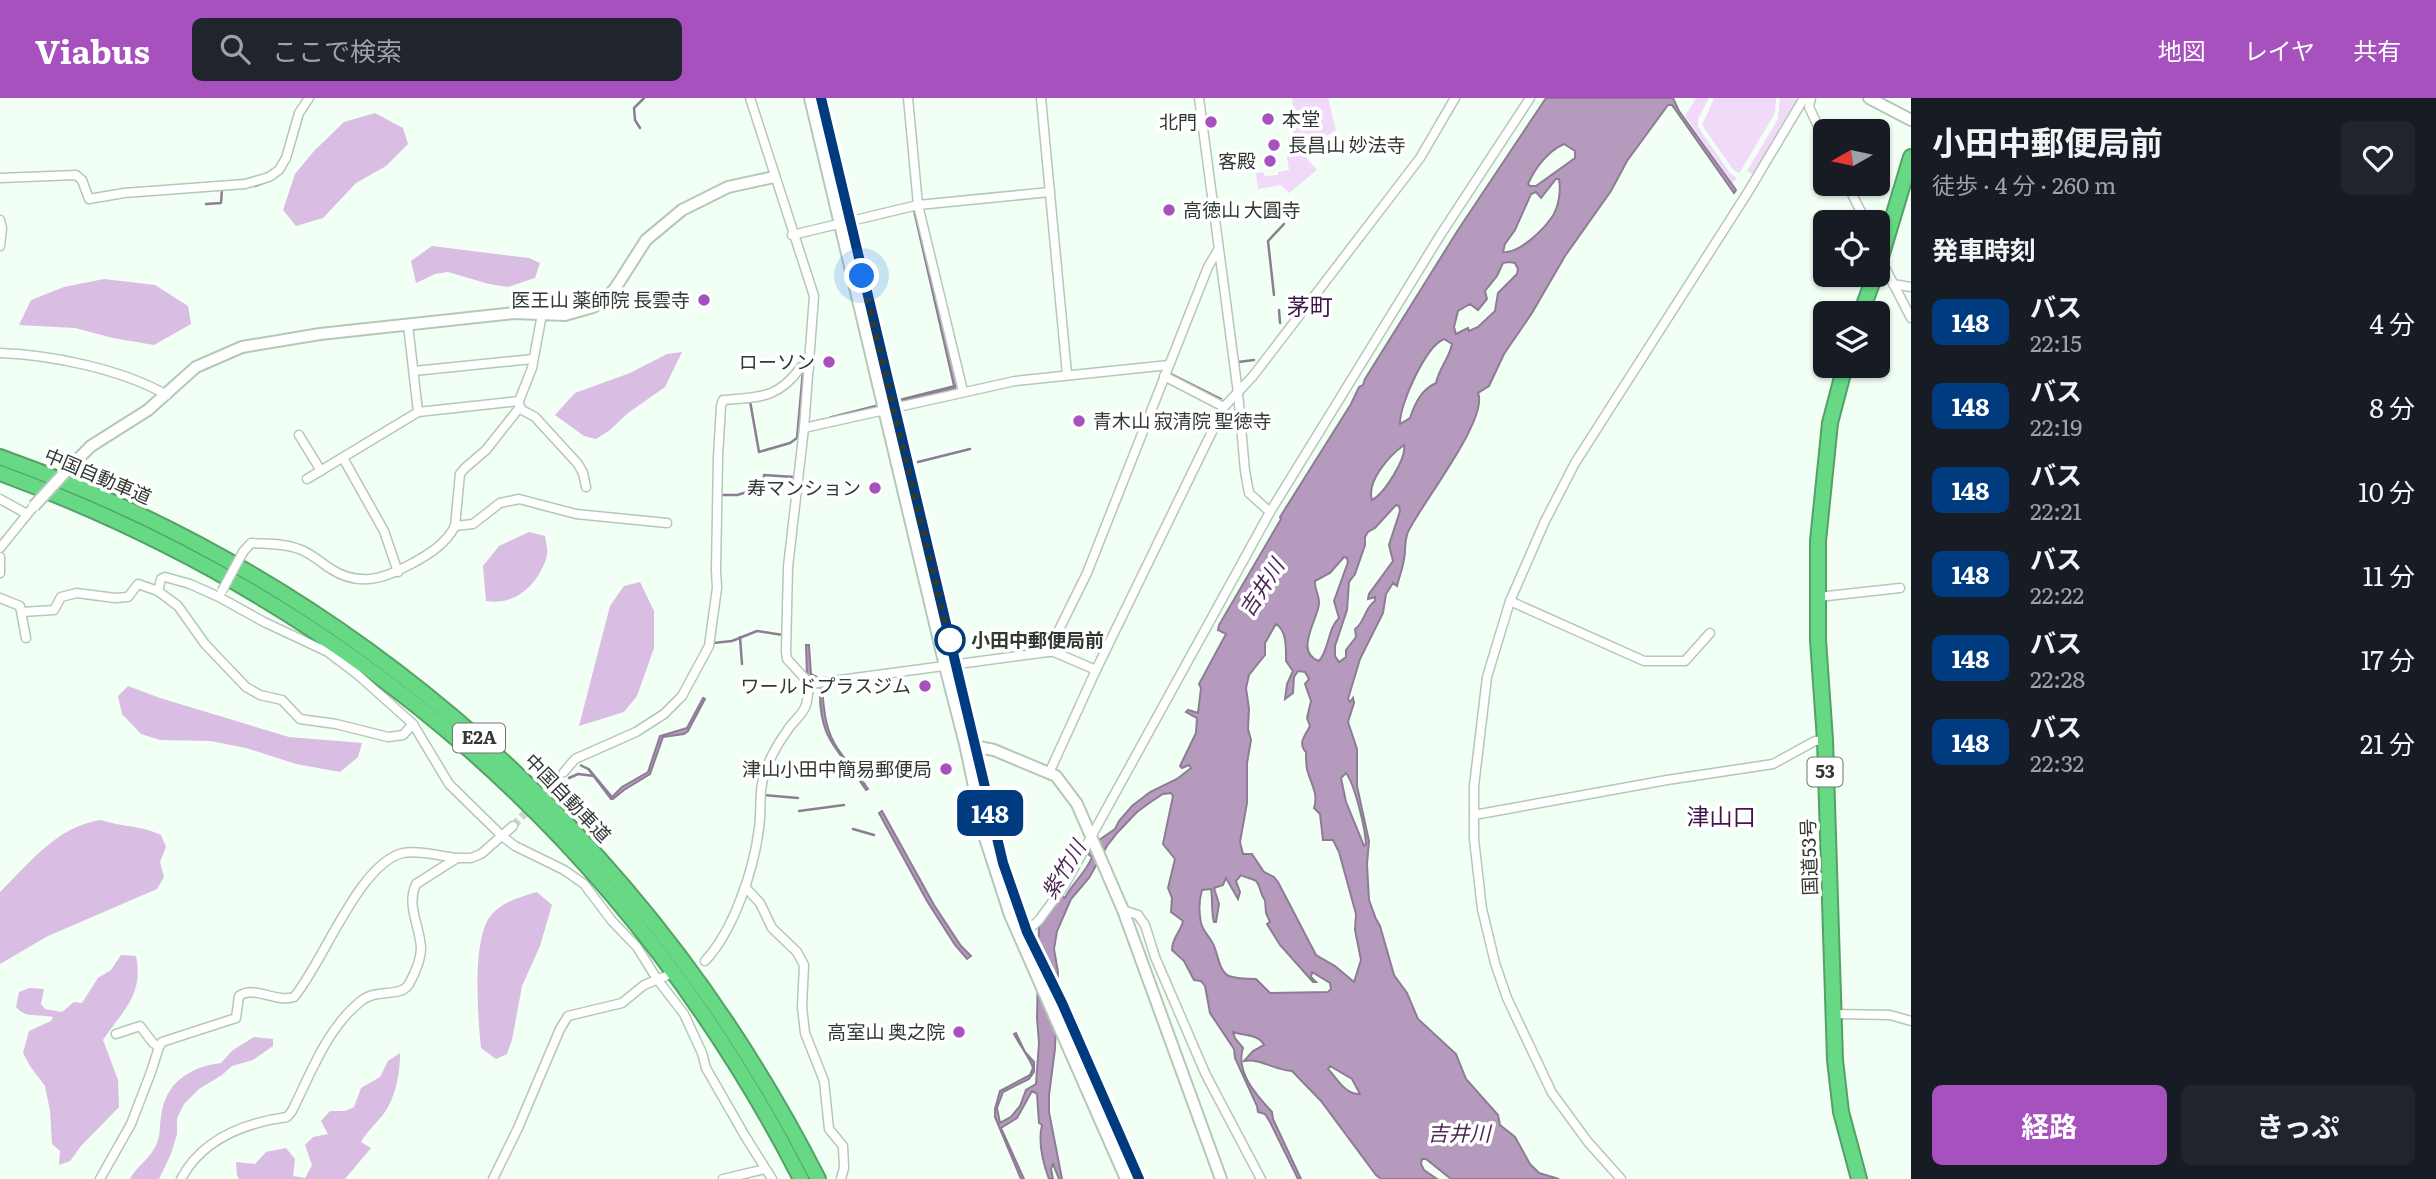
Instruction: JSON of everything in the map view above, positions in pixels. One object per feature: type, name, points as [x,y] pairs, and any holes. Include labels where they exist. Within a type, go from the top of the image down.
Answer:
[{"type":"highway","points":[[1890,224],[1911,157]]},
{"type":"highway","name":"国道53号","points":[[1841,378],[1830,424],[1823,475],[1818,541],[1818,639],[1825,740],[1835,1060],[1841,1112],[1859,1179]]},
{"type":"highway","name":"中国自動車道","points":[[0,457],[93,493],[148,518],[253,574],[352,638],[444,708],[487,745],[571,827],[639,903],[682,958],[715,1004],[773,1096],[818,1179]]},
{"type":"highway","name":"中国自動車道","points":[[0,472],[142,532],[246,587],[344,650],[478,757],[559,835],[621,904],[668,964],[731,1055],[801,1179]]},
{"type":"street","points":[[0,178],[76,175],[82,180],[89,199],[124,193],[255,183],[279,170],[286,158],[299,113],[309,98]]},
{"type":"street","points":[[750,98],[792,235],[814,296],[804,428],[788,567],[786,652],[787,659],[810,684]]},
{"type":"street","points":[[810,98],[845,223],[950,665],[1023,934],[1034,971],[1126,1179]]},
{"type":"street","points":[[821,98],[845,223]]},
{"type":"street","points":[[908,98],[918,205],[963,391]]},
{"type":"street","points":[[1041,98],[1067,374]]},
{"type":"street","points":[[1199,98],[1238,393],[1245,471],[1249,493],[1270,512]]},
{"type":"street","points":[[1049,773],[1224,407],[1253,376],[1420,158],[1455,98]]},
{"type":"street","points":[[1023,934],[1039,920],[1064,886],[1270,512],[1441,234],[1530,98]]},
{"type":"street","points":[[1621,1179],[1588,1142],[1552,1093],[1507,998],[1495,963],[1482,909],[1474,839],[1474,786],[1487,677],[1510,601],[1545,521],[1575,463],[1748,192],[1804,98]]},
{"type":"street","points":[[1811,98],[1809,107],[1815,119]]},
{"type":"street","points":[[1869,98],[1911,120]]},
{"type":"street","points":[[0,548],[30,510],[101,438],[148,410],[196,367],[242,347],[320,334],[514,313],[578,313],[605,300],[646,240],[682,210],[728,187],[774,177]]},
{"type":"street","points":[[792,235],[918,205],[1050,192]]},
{"type":"street","points":[[0,220],[0,246]]},
{"type":"street","points":[[1048,652],[1087,573],[1168,365],[1217,250]]},
{"type":"street","points":[[1890,277],[1911,318]]},
{"type":"street","points":[[1894,284],[1911,287]]},
{"type":"street","points":[[220,594],[243,552],[251,543],[298,548],[349,578],[363,580],[376,580],[398,572],[437,548],[455,526],[460,474],[486,450],[519,404],[533,359],[542,314]]},
{"type":"street","points":[[408,324],[418,412]]},
{"type":"street","points":[[0,353],[45,356],[75,362],[167,395]]},
{"type":"street","points":[[414,371],[533,359]]},
{"type":"street","points":[[804,428],[1018,381],[1168,365]]},
{"type":"street","points":[[564,772],[575,759],[636,732],[664,714],[682,696],[709,646],[716,602],[718,457],[723,400],[771,395],[792,380],[801,367],[809,368]]},
{"type":"street","points":[[1164,376],[1224,407]]},
{"type":"street","points":[[307,479],[418,412],[519,404],[535,417],[578,464],[586,487]]},
{"type":"street","points":[[299,435],[321,471]]},
{"type":"street","points":[[343,458],[384,531],[398,572]]},
{"type":"street","points":[[0,499],[30,510]]},
{"type":"street","points":[[455,526],[473,524],[500,503],[519,499],[576,514],[667,523]]},
{"type":"street","points":[[0,557],[0,573]]},
{"type":"street","points":[[158,591],[161,579],[165,577],[220,594],[264,622],[328,652],[413,724],[449,784],[502,836],[515,846],[565,870],[584,884],[612,921],[637,947],[684,1014],[706,1068],[772,1179]]},
{"type":"street","points":[[22,612],[54,610],[61,597],[71,594],[128,597],[138,584],[158,591],[178,606],[205,644],[246,687],[260,695],[286,703],[300,719],[336,724],[388,737],[403,735],[413,724]]},
{"type":"street","points":[[1818,597],[1900,588]]},
{"type":"street","points":[[0,598],[20,606],[26,638]]},
{"type":"street","points":[[1510,601],[1644,661],[1685,661],[1710,633]]},
{"type":"street","points":[[810,684],[1048,652],[1054,652],[1096,670]]},
{"type":"street","points":[[705,961],[714,952],[724,934],[746,887],[758,835],[761,787],[766,768],[805,708],[810,684]]},
{"type":"street","points":[[1474,815],[1667,779],[1773,764],[1815,741],[1825,740]]},
{"type":"street","points":[[971,745],[994,750],[1056,776],[1077,804],[1123,910],[1221,1179]]},
{"type":"street","points":[[100,1179],[131,1124],[162,1042],[236,1018],[239,996],[245,992],[252,991],[279,999],[294,997],[344,915],[375,872],[390,859],[408,852],[471,858],[481,854],[513,826]]},
{"type":"street","points":[[181,1179],[191,1163],[216,1139],[267,1119],[287,1117],[329,1037],[348,1014],[372,994],[403,991],[408,987],[421,950],[414,916],[413,892],[416,884],[457,858]]},
{"type":"street","points":[[746,887],[760,903],[772,928],[797,952],[804,965],[802,1007],[805,1033],[824,1081],[829,1129],[843,1146],[844,1168],[841,1179]]},
{"type":"street","points":[[1123,910],[1138,915],[1145,925],[1154,957],[1206,1075],[1261,1179]]},
{"type":"street","points":[[1023,934],[1036,949],[1062,1003],[1139,1179]]},
{"type":"street","points":[[493,1179],[568,1016],[622,1003],[644,985],[666,976]]},
{"type":"street","points":[[1835,1014],[1890,1015],[1911,1021]]},
{"type":"street","points":[[116,1034],[140,1026],[159,1047]]},
{"type":"street","points":[[723,1179],[765,1169]]},
{"type":"shaded area","points":[[1292,98],[1328,98],[1336,130],[1306,148],[1309,155],[1307,159],[1317,170],[1289,193],[1281,185],[1258,189],[1256,173],[1263,172],[1265,176],[1278,175],[1278,172],[1289,170],[1286,150],[1291,149],[1288,137],[1294,136],[1293,131],[1296,130]]},
{"type":"shaded area","points":[[1696,98],[1709,98],[1698,119],[1698,127],[1730,173],[1737,178],[1732,183],[1685,116]]},
{"type":"shaded area","points":[[1714,98],[1776,98],[1775,113],[1738,173],[1702,125]]},
{"type":"shaded area","points":[[1780,98],[1799,99],[1754,175],[1747,171],[1778,119]]},
{"type":"shaded area","points":[[375,113],[403,128],[408,144],[386,166],[356,183],[323,218],[296,226],[283,210],[295,174],[344,122]]},
{"type":"shaded area","points":[[432,246],[529,258],[540,263],[535,278],[508,287],[448,272],[435,274],[416,283],[411,261]]},
{"type":"shaded area","points":[[104,279],[155,285],[188,306],[191,324],[154,345],[75,328],[19,325],[31,300],[64,287]]},
{"type":"shaded area","points":[[682,352],[665,387],[596,439],[584,436],[555,415],[575,393],[630,373],[667,354]]},
{"type":"shaded area","points":[[529,532],[545,536],[547,545],[547,556],[537,578],[515,597],[496,602],[486,601],[483,566],[499,546]]},
{"type":"shaded area","points":[[640,582],[654,611],[654,648],[637,696],[624,712],[579,726],[610,606],[624,586]]},
{"type":"shaded area","points":[[128,686],[289,737],[362,743],[358,757],[340,772],[296,764],[246,748],[211,741],[160,740],[141,734],[122,714],[118,696]]},
{"type":"shaded area","points":[[101,820],[146,829],[161,835],[166,847],[160,862],[164,877],[157,889],[48,936],[0,964],[0,892],[45,847],[71,830]]},
{"type":"shaded area","points":[[537,892],[552,905],[540,946],[522,986],[507,1054],[496,1059],[481,1048],[478,981],[480,945],[489,918],[494,912],[511,901]]},
{"type":"shaded area","points":[[121,955],[136,956],[138,970],[130,1001],[103,1040],[118,1080],[119,1107],[70,1161],[59,1165],[60,1151],[52,1144],[45,1086],[23,1053],[29,1031],[51,1021],[53,1017],[28,1015],[20,1011],[16,1007],[19,992],[29,988],[44,989],[41,1004],[45,1009],[62,1012],[74,1002],[82,1003],[98,978],[111,970]]},
{"type":"shaded area","points":[[254,1037],[273,1039],[273,1046],[253,1060],[232,1066],[199,1089],[184,1104],[177,1118],[177,1134],[171,1154],[159,1179],[130,1179],[156,1145],[163,1105],[173,1086],[199,1068],[221,1063],[233,1050]]},
{"type":"shaded area","points":[[400,1053],[397,1081],[391,1101],[361,1142],[371,1148],[345,1179],[239,1179],[236,1162],[255,1164],[266,1152],[286,1148],[295,1159],[293,1176],[305,1178],[312,1165],[305,1145],[313,1137],[328,1134],[321,1121],[330,1111],[345,1111],[354,1107],[361,1088],[380,1077],[388,1061]]},
{"type":"water","name":"吉井川","points":[[1546,98],[1673,98],[1679,111],[1736,190],[1734,193],[1672,105],[1668,105],[1627,161],[1611,191],[1565,256],[1532,313],[1504,354],[1489,386],[1478,393],[1479,405],[1474,422],[1408,532],[1397,586],[1393,583],[1386,594],[1383,613],[1360,659],[1348,699],[1350,702],[1353,698],[1354,703],[1348,722],[1357,749],[1357,786],[1369,841],[1369,900],[1380,926],[1394,975],[1407,993],[1418,1019],[1456,1054],[1466,1079],[1498,1115],[1500,1125],[1515,1137],[1530,1164],[1539,1173],[1559,1179],[1451,1179],[1426,1159],[1422,1159],[1424,1170],[1437,1179],[1381,1179],[1321,1101],[1292,1071],[1256,1061],[1244,1061],[1253,1051],[1264,1045],[1262,1041],[1233,1032],[1243,1048],[1241,1057],[1245,1075],[1254,1091],[1272,1112],[1301,1179],[1298,1179],[1270,1122],[1265,1114],[1258,1112],[1235,1058],[1234,1049],[1210,1013],[1205,986],[1201,981],[1194,980],[1184,961],[1172,950],[1183,921],[1171,912],[1172,898],[1168,888],[1175,859],[1163,844],[1173,796],[1171,793],[1163,794],[1137,812],[1117,833],[1089,878],[1071,899],[1057,931],[1054,949],[1058,972],[1055,1049],[1049,1112],[1062,1179],[1059,1179],[1053,1164],[1053,1179],[1049,1179],[1042,1152],[1042,1125],[1039,1123],[1037,1094],[1032,1091],[1017,1118],[1001,1128],[1024,1179],[1021,1179],[995,1117],[995,1109],[1000,1091],[1030,1075],[1033,1068],[1014,1034],[1016,1033],[1025,1052],[1034,1062],[1034,1072],[1029,1079],[1003,1092],[997,1108],[1000,1123],[1011,1117],[1020,1106],[1026,1090],[1036,1084],[1039,1043],[1039,923],[1059,895],[1065,898],[1089,863],[1092,857],[1088,854],[1099,840],[1115,829],[1132,806],[1191,768],[1189,765],[1182,768],[1180,766],[1196,733],[1197,718],[1186,712],[1188,710],[1198,713],[1201,688],[1199,684],[1226,634],[1218,630],[1219,625],[1280,517],[1458,230]],"holes":[[[1564,144],[1575,151],[1575,158],[1536,186],[1530,186],[1528,184],[1531,178],[1547,156]],[[1556,179],[1559,179],[1558,203],[1548,222],[1523,245],[1503,252],[1531,194],[1536,192],[1541,198]],[[1503,263],[1515,263],[1517,274],[1498,293],[1495,311],[1478,327],[1456,334],[1454,327],[1458,311],[1470,304],[1478,310],[1487,299],[1485,291]],[[1444,339],[1452,344],[1436,383],[1426,389],[1410,418],[1400,424],[1404,404],[1422,364]],[[1404,445],[1402,458],[1394,475],[1372,500],[1372,485],[1386,462]],[[1396,505],[1399,506],[1400,511],[1389,545],[1393,561],[1369,594],[1368,599],[1375,597],[1375,601],[1355,629],[1356,637],[1346,650],[1346,657],[1339,662],[1335,656],[1335,646],[1347,610],[1349,582],[1355,574],[1368,532]],[[1344,557],[1347,558],[1348,562],[1334,601],[1339,618],[1332,628],[1319,661],[1312,657],[1307,643],[1319,604],[1315,581],[1330,573]],[[1276,624],[1284,635],[1286,661],[1293,671],[1287,684],[1285,699],[1293,693],[1294,677],[1298,671],[1305,672],[1309,679],[1305,684],[1311,701],[1307,718],[1310,726],[1302,745],[1315,793],[1314,808],[1320,814],[1323,840],[1333,840],[1339,852],[1356,914],[1355,930],[1361,960],[1354,982],[1316,955],[1278,882],[1264,872],[1252,854],[1243,854],[1240,842],[1247,803],[1247,763],[1251,740],[1246,688],[1249,675],[1265,655],[1265,643]],[[1346,773],[1359,807],[1366,844],[1364,846],[1346,802],[1341,778]],[[1241,875],[1256,881],[1265,900],[1270,922],[1267,924],[1280,945],[1313,982],[1316,982],[1311,977],[1312,972],[1330,983],[1331,989],[1328,992],[1270,993],[1256,979],[1235,978],[1225,973],[1202,926],[1200,898],[1202,890],[1211,889],[1214,922],[1219,904],[1214,888],[1223,885],[1226,878],[1238,899],[1240,892],[1236,881]],[[1330,1066],[1352,1079],[1360,1094],[1346,1089],[1328,1069]]]},
{"type":"water","points":[[914,211],[957,383],[955,388],[832,418],[954,386]]},
{"type":"water","points":[[806,645],[809,645],[811,674],[821,679],[829,733],[861,778],[868,789],[866,790],[832,743],[827,732],[820,705],[820,686],[807,677]]},
{"type":"water","points":[[703,698],[705,699],[688,731],[663,737],[650,774],[613,799],[588,769],[580,765],[589,769],[612,797],[622,787],[648,772],[660,736],[687,728]]},
{"type":"water","points":[[882,811],[934,905],[961,946],[971,956],[967,959],[927,901],[879,813]]},
{"type":"waterway","points":[[640,128],[635,120],[634,108],[644,98]]},
{"type":"waterway","points":[[255,186],[268,181]]},
{"type":"waterway","points":[[206,204],[221,203],[222,189]]},
{"type":"waterway","points":[[1274,295],[1268,241],[1284,224]]},
{"type":"waterway","points":[[1279,310],[1280,323]]},
{"type":"waterway","points":[[1238,362],[1254,360]]},
{"type":"waterway","points":[[750,401],[759,452],[790,443],[797,438],[803,371]]},
{"type":"waterway","points":[[1169,373],[1221,399]]},
{"type":"waterway","points":[[808,423],[826,419]]},
{"type":"waterway","points":[[918,462],[970,449]]},
{"type":"waterway","points":[[762,488],[764,475],[794,477]]},
{"type":"waterway","points":[[719,495],[737,495],[758,489]]},
{"type":"waterway","points":[[713,643],[732,641],[757,631],[783,635]]},
{"type":"waterway","points":[[740,637],[742,664]]},
{"type":"waterway","points":[[569,778],[578,774],[594,776]]},
{"type":"waterway","points":[[763,795],[798,798]]},
{"type":"waterway","points":[[799,811],[844,805]]},
{"type":"waterway","points":[[853,829],[874,835]]},
{"type":"tunnel","points":[[513,826],[564,772]]},
{"type":"bus line","name":"148","points":[[821,98],[1003,863],[1027,932],[1062,1003],[1139,1179]]},
{"type":"place","name":"本堂","points":[[1268,119]]},
{"type":"place","name":"北門","points":[[1211,122]]},
{"type":"place","name":"長昌山 妙法寺","points":[[1274,145]]},
{"type":"place","name":"客殿","points":[[1270,161]]},
{"type":"place","name":"高徳山 大圓寺","points":[[1169,210]]},
{"type":"place","name":"医王山 薬師院 長雲寺","points":[[704,300]]},
{"type":"place","name":"ローソン","points":[[829,362]]},
{"type":"place","name":"青木山 寂清院 聖徳寺","points":[[1079,421]]},
{"type":"place","name":"寿マンション","points":[[875,488]]},
{"type":"place","name":"小田中郵便局前","points":[[950,640]]},
{"type":"place","name":"ワールドプラスジム","points":[[925,686]]},
{"type":"place","name":"津山小田中簡易郵便局","points":[[946,769]]},
{"type":"place","name":"高室山 奥之院","points":[[959,1032]]},
{"type":"district","name":"茅町","points":[[1310,307]]},
{"type":"district","name":"津山口","points":[[1721,817]]},
{"type":"route","points":[[862,276],[950,640]]},
{"type":"water label","name":"紫竹川","points":[[1064,870]]}]
